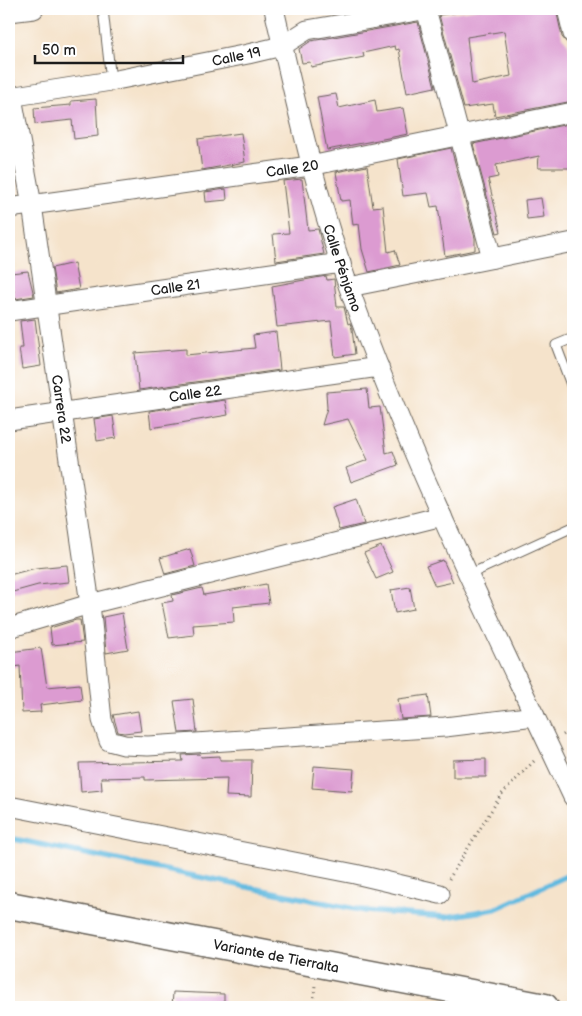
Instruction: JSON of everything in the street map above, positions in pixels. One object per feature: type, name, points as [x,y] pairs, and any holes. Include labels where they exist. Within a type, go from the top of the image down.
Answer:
[{"type":"main road","name":"Variante de Tierralta","points":[[9,905],[545,1007]]},
{"type":"street","points":[[9,12],[34,9]]},
{"type":"street","name":"Calle Pénjamo","points":[[274,9],[310,166],[349,288],[442,516],[573,797]]},
{"type":"street","points":[[428,9],[492,258]]},
{"type":"street","name":"Calle 19","points":[[10,97],[112,82],[282,46],[307,30],[428,9]]},
{"type":"street","points":[[567,9],[573,34]]},
{"type":"street","name":"Carrera 22","points":[[10,97],[32,205],[90,604],[102,720],[108,741],[124,745],[148,746],[445,727],[535,716]]},
{"type":"street","name":"Calle 20","points":[[9,208],[310,166],[573,112]]},
{"type":"street","points":[[349,288],[573,242]]},
{"type":"street","name":"Calle 21","points":[[9,311],[341,263]]},
{"type":"street","name":"Calle 22","points":[[9,420],[380,367]]},
{"type":"street","points":[[9,628],[90,604],[442,516]]},
{"type":"street","points":[[9,806],[355,874],[440,894]]},
{"type":"lane","points":[[104,9],[112,82]]},
{"type":"lane","name":"Carrera 22","points":[[9,77],[10,97]]},
{"type":"lane","points":[[573,338],[556,345],[573,390]]},
{"type":"lane","points":[[468,575],[573,527]]},
{"type":"path","points":[[440,894],[501,795],[549,746],[573,728]]},
{"type":"building","points":[[479,9],[556,9],[562,37],[568,44],[573,65],[573,101],[495,116],[493,104],[464,108],[439,15]],"holes":[[[504,31],[511,76],[472,84],[467,37]]]},
{"type":"building","points":[[418,22],[435,87],[407,93],[399,49],[396,50],[395,46],[363,53],[364,57],[311,67],[310,62],[302,63],[299,49],[311,41]]},
{"type":"building","points":[[336,94],[339,108],[375,100],[377,112],[403,108],[408,134],[327,150],[317,97]]},
{"type":"building","points":[[96,99],[98,136],[74,139],[72,120],[35,124],[34,108],[71,105],[71,101]]},
{"type":"building","points":[[573,123],[573,168],[538,168],[539,156],[496,165],[498,177],[488,179],[501,232],[497,233],[473,144]]},
{"type":"building","points":[[241,133],[245,162],[202,170],[198,139]]},
{"type":"building","points":[[451,148],[475,238],[475,250],[445,256],[438,206],[431,207],[428,193],[403,196],[398,159]]},
{"type":"building","points":[[367,166],[373,207],[383,206],[388,252],[395,250],[400,265],[369,272],[362,249],[359,224],[353,225],[350,200],[341,201],[336,172]]},
{"type":"building","points":[[302,179],[308,230],[318,229],[324,254],[276,261],[273,234],[289,233],[283,181]]},
{"type":"building","points":[[226,189],[227,200],[206,202],[205,192]]},
{"type":"building","points":[[541,198],[544,217],[527,219],[525,200]]},
{"type":"building","points":[[74,263],[79,289],[56,293],[52,268]]},
{"type":"building","points":[[28,271],[34,296],[15,299],[11,273]]},
{"type":"building","points":[[326,276],[327,280],[334,279],[337,307],[344,307],[348,324],[350,323],[352,329],[355,354],[335,357],[331,321],[277,327],[272,286]]},
{"type":"building","points":[[35,319],[41,366],[22,369],[19,348],[23,348],[20,321]]},
{"type":"building","points":[[276,332],[280,370],[139,390],[135,353],[186,349],[186,355],[255,348],[253,335]]},
{"type":"building","points":[[367,389],[369,408],[380,407],[386,453],[393,451],[398,465],[351,482],[346,468],[368,460],[348,419],[322,425],[327,408],[326,392]]},
{"type":"building","points":[[225,400],[228,415],[151,428],[149,411]]},
{"type":"building","points":[[113,416],[116,438],[97,441],[94,419]]},
{"type":"building","points":[[356,499],[364,524],[339,530],[332,507]]},
{"type":"building","points":[[381,546],[393,572],[376,579],[364,553]]},
{"type":"building","points":[[190,549],[195,566],[165,574],[160,558]]},
{"type":"building","points":[[443,560],[453,582],[435,586],[426,566]]},
{"type":"building","points":[[67,565],[69,582],[38,585],[9,593],[9,575],[36,568]]},
{"type":"building","points":[[266,584],[269,603],[233,607],[234,622],[193,625],[194,635],[169,638],[162,603],[173,601],[172,595],[202,588],[204,595]]},
{"type":"building","points":[[410,587],[414,609],[395,613],[391,590]]},
{"type":"building","points":[[122,613],[128,649],[106,653],[103,617]]},
{"type":"building","points":[[80,620],[83,642],[52,645],[50,628]]},
{"type":"building","points":[[41,648],[47,687],[80,684],[82,700],[40,705],[41,712],[22,713],[20,666],[9,668],[9,652]]},
{"type":"building","points":[[428,695],[431,717],[401,719],[398,699]]},
{"type":"building","points":[[193,699],[197,732],[179,733],[174,701]]},
{"type":"building","points":[[138,711],[141,731],[118,732],[113,715]]},
{"type":"building","points":[[200,754],[201,757],[220,756],[220,760],[252,760],[251,797],[226,796],[227,778],[145,780],[145,777],[101,778],[102,790],[81,792],[79,763],[183,761],[182,755]]},
{"type":"building","points":[[486,759],[486,777],[453,777],[453,760]]},
{"type":"building","points":[[314,766],[354,769],[352,791],[312,788]]},
{"type":"building","points":[[173,992],[224,994],[224,1007],[172,1007]]},
{"type":"waterway","points":[[9,838],[365,911],[446,917],[495,909],[573,873]]}]
